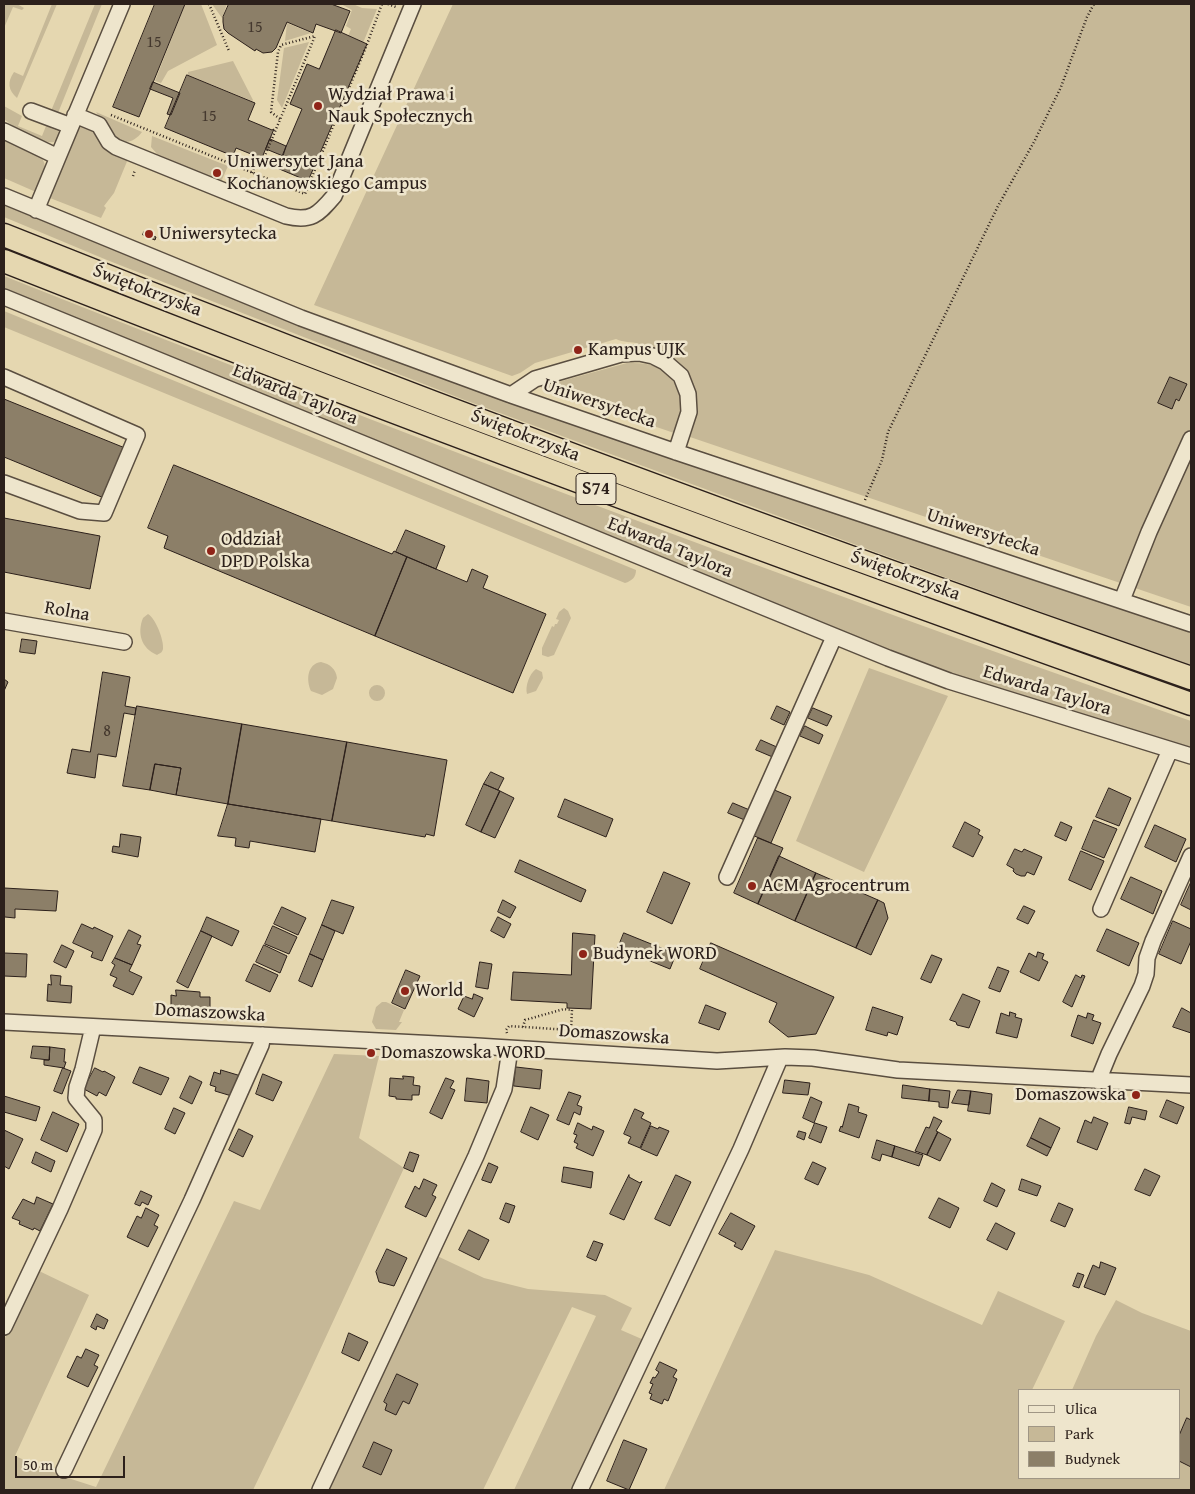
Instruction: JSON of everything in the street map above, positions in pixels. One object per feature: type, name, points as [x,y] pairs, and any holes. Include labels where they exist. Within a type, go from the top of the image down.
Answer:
[{"type":"highway","name":"Świętokrzyska","points":[[4,235],[542,443],[841,554],[1191,678]]},
{"type":"highway","name":"Świętokrzyska","points":[[4,261],[361,400],[706,530],[1191,704]]},
{"type":"street","points":[[36,210],[122,4]]},
{"type":"street","points":[[32,111],[100,125],[109,142],[116,147],[286,216],[305,218],[319,213],[334,196],[413,4]]},
{"type":"street","points":[[4,131],[58,157]]},
{"type":"street","name":"Uniwersytecka","points":[[4,196],[301,318],[511,395],[1191,624]]},
{"type":"street","name":"Edwarda Taylora","points":[[4,297],[834,637],[950,682],[1191,756]]},
{"type":"street","points":[[511,395],[535,379],[621,354],[653,356],[665,362],[680,376],[688,394],[689,412],[676,452]]},
{"type":"street","points":[[4,377],[137,434],[104,513],[80,512],[4,483]]},
{"type":"street","points":[[1122,600],[1149,532],[1191,439]]},
{"type":"street","name":"Rolna","points":[[4,621],[124,642]]},
{"type":"street","points":[[727,877],[834,637]]},
{"type":"street","points":[[1101,908],[1170,750]]},
{"type":"street","points":[[1098,1080],[1142,986],[1146,974],[1147,958],[1153,941],[1191,856]]},
{"type":"street","name":"Domaszowska","points":[[4,1022],[263,1036],[509,1043],[717,1061],[813,1058],[898,1070],[1191,1085]]},
{"type":"street","points":[[4,1326],[60,1209],[94,1130],[94,1120],[76,1098],[76,1087],[83,1068],[93,1027]]},
{"type":"street","points":[[64,1470],[224,1130],[262,1045],[263,1036]]},
{"type":"street","points":[[320,1490],[476,1156],[504,1089],[509,1043]]},
{"type":"street","points":[[580,1490],[741,1149],[780,1058]]},
{"type":"path","points":[[208,4],[229,51]]},
{"type":"path","points":[[105,112],[305,194],[382,4]]},
{"type":"path","points":[[861,513],[882,460],[888,432],[998,206],[1034,142],[1061,87],[1087,17],[1094,4]]},
{"type":"path","points":[[252,173],[256,163],[261,165],[315,36],[281,44],[278,52],[271,112],[280,119]]},
{"type":"path","points":[[523,1027],[525,1020],[564,1009],[572,1010],[571,1030]]},
{"type":"path","points":[[509,1043],[506,1030],[508,1026],[632,1034],[629,1045],[635,1046]]},
{"type":"green space","points":[[4,4],[17,4],[24,8],[22,10],[13,7],[4,28]]},
{"type":"green space","points":[[52,4],[57,4],[17,98],[10,89],[10,79],[14,72],[23,76]]},
{"type":"green space","points":[[95,4],[102,4],[58,113],[51,111]]},
{"type":"green space","points":[[185,4],[201,4],[217,45],[168,71],[161,83],[155,81]]},
{"type":"green space","points":[[212,4],[227,4],[222,18]]},
{"type":"green space","points":[[341,4],[353,4],[362,8],[377,9],[363,43],[348,36],[351,29],[346,26],[352,10]]},
{"type":"green space","points":[[453,4],[1191,4],[1191,607],[690,437],[696,404],[691,383],[680,364],[660,351],[616,339],[535,363],[512,376],[314,305]]},
{"type":"green space","points":[[287,23],[311,33],[285,41]]},
{"type":"green space","points":[[309,42],[282,108],[277,100],[284,48]]},
{"type":"green space","points":[[233,61],[252,101],[188,75],[188,72]]},
{"type":"green space","points":[[4,106],[22,116],[18,126],[42,136],[46,126],[60,132],[60,134],[54,142],[41,141],[27,135],[4,119]]},
{"type":"green space","points":[[96,112],[142,132],[132,141],[120,141],[111,133]]},
{"type":"green space","points":[[85,125],[95,132],[102,144],[128,159],[114,193],[104,206],[106,208],[101,218],[50,198],[77,128]]},
{"type":"green space","points":[[152,136],[228,166],[221,182],[157,154],[151,147]]},
{"type":"green space","points":[[4,140],[41,157],[44,161],[44,174],[36,192],[4,178]]},
{"type":"green space","points":[[4,205],[460,384],[1191,630],[1191,666],[878,553],[462,399],[107,260],[4,217]]},
{"type":"green space","points":[[4,276],[299,392],[595,505],[892,615],[1191,721],[1191,748],[979,683],[883,648],[4,289]]},
{"type":"green space","points":[[4,311],[636,570],[635,575],[632,580],[625,583],[4,327]]},
{"type":"green space","points":[[627,363],[657,367],[673,381],[681,400],[680,417],[674,433],[540,387]]},
{"type":"green space","points":[[564,608],[568,611],[571,618],[554,655],[548,657],[542,655],[542,648],[552,626],[554,627],[557,624],[559,620],[556,619],[559,612]]},
{"type":"green space","points":[[148,614],[157,625],[162,640],[163,650],[157,655],[147,648],[142,640],[141,624],[143,618]]},
{"type":"green space","points":[[321,662],[332,667],[337,678],[333,689],[322,695],[311,691],[308,682],[310,669],[316,663]]},
{"type":"green space","points":[[869,668],[948,696],[864,872],[796,841]]},
{"type":"green space","points":[[536,669],[542,672],[543,678],[536,691],[527,694],[528,681]]},
{"type":"green space","points":[[377,685],[383,687],[385,693],[383,699],[377,701],[371,699],[369,693],[371,687]]},
{"type":"green space","points":[[382,1002],[404,1010],[399,1022],[402,1022],[396,1030],[376,1029],[372,1022],[376,1007]]},
{"type":"green space","points":[[334,1054],[379,1056],[359,1138],[404,1168],[253,1490],[4,1490],[4,1340],[37,1270],[89,1295],[15,1456],[65,1477],[96,1487],[234,1201],[260,1210]]},
{"type":"green space","points":[[775,1250],[869,1275],[982,1325],[998,1291],[1065,1321],[1032,1389],[1018,1389],[1018,1479],[1180,1479],[1180,1389],[1072,1389],[1096,1336],[1116,1300],[1142,1313],[1191,1331],[1191,1490],[664,1490]]},
{"type":"green space","points":[[435,1255],[484,1278],[528,1289],[605,1295],[632,1308],[621,1330],[644,1340],[573,1490],[514,1490],[596,1316],[572,1307],[483,1490],[328,1490]]},
{"type":"building","points":[[155,4],[185,4],[139,117],[113,107]]},
{"type":"building","name":"Wydział Prawa i Nauk Społecznych","points":[[229,4],[331,4],[350,11],[341,33],[316,24],[313,33],[287,22],[276,48],[272,52],[263,53],[256,49],[255,51],[224,29],[223,17]]},
{"type":"building","name":"Wydział Prawa i Nauk Społecznych","points":[[336,30],[367,44],[308,181],[277,168],[302,109],[290,104],[307,64],[319,69]]},
{"type":"building","points":[[187,75],[255,103],[248,120],[272,130],[274,129],[261,160],[261,158],[236,148],[233,156],[165,128]]},
{"type":"building","points":[[153,82],[180,93],[171,115],[167,114],[173,98],[150,89]]},
{"type":"building","points":[[270,139],[286,146],[283,156],[266,149]]},
{"type":"building","points":[[144,232],[156,237],[155,240],[143,235]]},
{"type":"building","points":[[1170,377],[1187,384],[1179,401],[1176,399],[1172,409],[1158,403]]},
{"type":"building","points":[[4,399],[125,448],[104,498],[4,457]]},
{"type":"building","points":[[174,465],[392,554],[394,551],[407,557],[375,636],[164,548],[168,536],[148,528]]},
{"type":"building","points":[[4,518],[100,536],[90,589],[4,572]]},
{"type":"building","points":[[406,530],[445,546],[436,569],[396,552]]},
{"type":"building","points":[[407,557],[467,582],[472,569],[488,576],[483,588],[546,614],[513,693],[375,636]]},
{"type":"building","points":[[22,639],[37,641],[35,654],[20,652]]},
{"type":"building","points":[[103,672],[130,677],[125,706],[136,708],[135,715],[124,713],[116,757],[98,754],[95,778],[67,773],[72,749],[90,752]]},
{"type":"building","points":[[4,679],[8,682],[4,691]]},
{"type":"building","points":[[137,706],[242,724],[228,804],[176,795],[181,768],[155,764],[150,790],[123,786]]},
{"type":"building","points":[[777,706],[790,712],[784,725],[771,719]]},
{"type":"building","points":[[813,708],[832,716],[827,726],[808,718]]},
{"type":"building","points":[[242,724],[347,742],[332,821],[228,804]]},
{"type":"building","points":[[805,726],[823,735],[819,744],[800,736]]},
{"type":"building","points":[[761,740],[779,748],[775,758],[756,750]]},
{"type":"building","points":[[347,742],[447,760],[434,836],[426,834],[425,837],[332,821]]},
{"type":"building","points":[[155,764],[181,768],[176,795],[150,790]]},
{"type":"building","points":[[491,772],[504,778],[498,790],[484,784]]},
{"type":"building","points":[[484,784],[500,791],[481,832],[466,825]]},
{"type":"building","points":[[1109,788],[1131,798],[1119,826],[1096,817]]},
{"type":"building","points":[[772,789],[791,797],[771,843],[752,835]]},
{"type":"building","points":[[500,791],[514,798],[495,838],[481,832]]},
{"type":"building","points":[[565,799],[613,819],[606,837],[558,817]]},
{"type":"building","points":[[733,803],[752,811],[747,821],[728,813]]},
{"type":"building","points":[[228,804],[321,819],[315,852],[250,841],[249,848],[235,846],[236,838],[218,836]]},
{"type":"building","points":[[1094,820],[1117,829],[1104,858],[1082,849]]},
{"type":"building","points":[[965,822],[980,830],[978,834],[983,837],[973,857],[953,847]]},
{"type":"building","points":[[1061,822],[1072,827],[1066,841],[1055,836]]},
{"type":"building","points":[[1155,825],[1186,839],[1176,862],[1145,847]]},
{"type":"building","points":[[121,834],[141,837],[138,857],[112,852],[113,846],[119,847]]},
{"type":"building","points":[[758,838],[783,848],[758,904],[734,893]]},
{"type":"building","points":[[1015,849],[1022,852],[1024,849],[1042,857],[1034,875],[1027,872],[1025,876],[1021,876],[1016,874],[1013,871],[1014,869],[1007,865]]},
{"type":"building","points":[[1081,851],[1104,861],[1091,890],[1069,880]]},
{"type":"building","points":[[779,856],[816,873],[795,921],[758,904]]},
{"type":"building","points":[[520,860],[586,890],[581,902],[515,872]]},
{"type":"building","points":[[664,872],[690,883],[672,924],[647,912]]},
{"type":"building","points":[[816,873],[878,900],[856,948],[795,921]]},
{"type":"building","points":[[1131,877],[1162,891],[1153,914],[1121,899]]},
{"type":"building","points":[[1191,882],[1191,910],[1181,905]]},
{"type":"building","points":[[4,888],[58,891],[56,911],[15,909],[15,918],[5,917]]},
{"type":"building","points":[[332,900],[354,907],[343,934],[322,925]]},
{"type":"building","points":[[503,900],[516,907],[510,918],[498,912]]},
{"type":"building","points":[[878,900],[884,903],[888,918],[871,955],[856,948]]},
{"type":"building","points":[[1024,906],[1035,911],[1028,924],[1017,919]]},
{"type":"building","points":[[282,907],[306,918],[298,935],[274,924]]},
{"type":"building","points":[[207,917],[239,931],[232,946],[201,931]]},
{"type":"building","points":[[498,917],[511,924],[504,938],[491,931]]},
{"type":"building","points":[[1173,921],[1191,929],[1191,941],[1181,964],[1159,954]]},
{"type":"building","points":[[82,924],[93,929],[94,927],[113,936],[102,961],[91,957],[93,952],[73,943]]},
{"type":"building","points":[[322,925],[335,931],[323,960],[310,954]]},
{"type":"building","points":[[273,926],[297,937],[289,954],[265,944]]},
{"type":"building","points":[[1107,929],[1139,943],[1129,966],[1097,951]]},
{"type":"building","points":[[129,930],[141,936],[137,944],[141,945],[132,965],[115,958]]},
{"type":"building","points":[[201,931],[212,936],[188,988],[177,982]]},
{"type":"building","name":"Budynek WORD","points":[[573,933],[595,935],[591,1009],[567,1008],[567,1003],[511,1000],[513,972],[571,975]]},
{"type":"building","points":[[624,933],[676,954],[670,969],[618,948]]},
{"type":"building","points":[[711,943],[834,997],[816,1034],[788,1037],[769,1022],[777,1003],[700,969]]},
{"type":"building","points":[[62,945],[74,951],[66,968],[54,962]]},
{"type":"building","points":[[264,945],[287,956],[280,973],[256,962]]},
{"type":"building","points":[[1038,952],[1044,954],[1042,959],[1048,962],[1039,981],[1020,972],[1029,953],[1036,957]]},
{"type":"building","points":[[4,953],[27,954],[26,977],[4,976]]},
{"type":"building","points":[[310,954],[323,960],[312,987],[299,981]]},
{"type":"building","points":[[932,955],[942,959],[931,983],[921,979]]},
{"type":"building","points":[[115,958],[132,965],[129,971],[142,977],[133,995],[113,986],[117,978],[110,975],[115,965],[112,963]]},
{"type":"building","points":[[480,962],[492,964],[488,989],[476,987]]},
{"type":"building","points":[[254,964],[278,975],[270,992],[246,981]]},
{"type":"building","points":[[998,967],[1009,971],[1000,992],[989,988]]},
{"type":"building","name":"World","points":[[406,970],[420,976],[405,1009],[392,1003]]},
{"type":"building","points":[[51,975],[61,976],[60,985],[72,986],[71,1003],[47,1001],[48,984],[51,985]]},
{"type":"building","points":[[1076,975],[1081,978],[1082,975],[1085,976],[1072,1007],[1063,1002]]},
{"type":"building","points":[[176,990],[200,992],[200,997],[210,997],[210,1010],[171,1008],[171,995],[176,996]]},
{"type":"building","points":[[474,994],[483,998],[474,1017],[458,1009],[464,996],[472,999]]},
{"type":"building","points":[[963,994],[980,1001],[969,1028],[957,1025],[956,1022],[950,1020]]},
{"type":"building","points":[[706,1005],[726,1013],[719,1030],[699,1023]]},
{"type":"building","points":[[873,1007],[903,1017],[897,1035],[888,1032],[887,1036],[866,1030]]},
{"type":"building","points":[[1182,1008],[1191,1013],[1191,1033],[1173,1027]]},
{"type":"building","points":[[1010,1012],[1016,1014],[1015,1017],[1022,1019],[1017,1038],[996,1033],[1001,1013],[1009,1016]]},
{"type":"building","points":[[1088,1013],[1094,1015],[1092,1020],[1101,1023],[1093,1044],[1071,1036],[1078,1015],[1086,1018]]},
{"type":"building","points":[[33,1046],[50,1047],[49,1060],[31,1058]]},
{"type":"building","points":[[50,1047],[65,1049],[64,1062],[66,1062],[64,1068],[44,1065],[44,1060],[49,1060]]},
{"type":"building","points":[[140,1067],[169,1078],[161,1095],[133,1083]]},
{"type":"building","points":[[516,1067],[542,1070],[540,1089],[514,1086]]},
{"type":"building","points":[[63,1068],[71,1071],[62,1094],[54,1091]]},
{"type":"building","points":[[95,1068],[115,1077],[106,1096],[99,1092],[97,1096],[84,1089]]},
{"type":"building","points":[[221,1070],[241,1076],[235,1097],[215,1091],[216,1087],[210,1085],[214,1072],[220,1074]]},
{"type":"building","points":[[263,1074],[282,1082],[273,1101],[256,1094]]},
{"type":"building","points":[[190,1076],[202,1082],[192,1104],[180,1098]]},
{"type":"building","points":[[403,1076],[414,1077],[413,1085],[420,1086],[419,1095],[412,1095],[412,1100],[396,1099],[396,1097],[389,1096],[390,1078],[403,1079]]},
{"type":"building","points":[[446,1078],[454,1081],[450,1088],[455,1090],[442,1119],[430,1113]]},
{"type":"building","points":[[467,1078],[489,1081],[487,1103],[465,1101]]},
{"type":"building","points":[[785,1080],[810,1083],[808,1095],[783,1093]]},
{"type":"building","points":[[903,1085],[930,1089],[929,1101],[902,1098]]},
{"type":"building","points":[[930,1089],[950,1091],[948,1108],[939,1107],[939,1102],[929,1101]]},
{"type":"building","points":[[958,1090],[971,1091],[969,1105],[952,1103]]},
{"type":"building","points":[[971,1091],[992,1094],[990,1114],[968,1111]]},
{"type":"building","points":[[569,1092],[581,1096],[577,1105],[582,1107],[580,1115],[574,1112],[569,1125],[557,1120]]},
{"type":"building","points":[[4,1096],[40,1107],[36,1121],[4,1112]]},
{"type":"building","points":[[811,1097],[822,1102],[814,1123],[803,1118]]},
{"type":"building","points":[[1167,1100],[1184,1107],[1177,1124],[1160,1117]]},
{"type":"building","points":[[849,1104],[859,1107],[858,1112],[867,1115],[859,1138],[839,1131]]},
{"type":"building","points":[[531,1107],[549,1115],[538,1140],[521,1132]]},
{"type":"building","points":[[1129,1107],[1147,1111],[1145,1120],[1132,1117],[1130,1124],[1125,1123]]},
{"type":"building","points":[[174,1108],[185,1113],[175,1134],[165,1129]]},
{"type":"building","points":[[635,1109],[644,1113],[641,1118],[651,1123],[640,1148],[628,1143],[631,1137],[624,1134]]},
{"type":"building","points":[[53,1112],[79,1124],[67,1152],[41,1140]]},
{"type":"building","points":[[934,1117],[942,1121],[927,1155],[915,1151],[926,1127],[929,1128]]},
{"type":"building","points":[[1094,1117],[1108,1123],[1097,1150],[1077,1142],[1085,1120],[1091,1123]]},
{"type":"building","points":[[1040,1118],[1060,1128],[1051,1148],[1031,1138]]},
{"type":"building","points":[[578,1123],[592,1130],[593,1126],[604,1131],[593,1156],[576,1148],[578,1144],[574,1142],[577,1135],[574,1134]]},
{"type":"building","points":[[815,1123],[827,1127],[821,1143],[809,1138]]},
{"type":"building","points":[[651,1126],[669,1131],[657,1156],[641,1149]]},
{"type":"building","points":[[239,1129],[253,1136],[243,1157],[229,1150]]},
{"type":"building","points":[[4,1130],[23,1139],[9,1169],[4,1166]]},
{"type":"building","points":[[799,1131],[806,1133],[804,1140],[797,1137]]},
{"type":"building","points":[[938,1132],[951,1139],[940,1161],[927,1155]]},
{"type":"building","points":[[1031,1138],[1051,1148],[1047,1156],[1027,1146]]},
{"type":"building","points":[[877,1140],[895,1146],[892,1157],[882,1154],[880,1161],[872,1158]]},
{"type":"building","points":[[895,1146],[923,1155],[919,1166],[892,1157]]},
{"type":"building","points":[[36,1152],[55,1161],[51,1172],[32,1163]]},
{"type":"building","points":[[410,1152],[419,1155],[413,1172],[404,1168]]},
{"type":"building","points":[[813,1162],[826,1168],[818,1185],[805,1179]]},
{"type":"building","points":[[489,1163],[498,1167],[491,1183],[482,1180]]},
{"type":"building","points":[[564,1167],[593,1172],[591,1188],[562,1182]]},
{"type":"building","points":[[1145,1169],[1160,1176],[1150,1196],[1135,1190]]},
{"type":"building","points":[[629,1175],[629,1177],[640,1183],[642,1181],[624,1220],[610,1214]]},
{"type":"building","points":[[676,1175],[691,1182],[670,1226],[655,1219]]},
{"type":"building","points":[[424,1179],[437,1185],[432,1195],[436,1197],[426,1217],[405,1207],[415,1186],[419,1189]]},
{"type":"building","points":[[1022,1179],[1041,1186],[1037,1196],[1019,1190]]},
{"type":"building","points":[[992,1183],[1005,1190],[997,1207],[984,1201]]},
{"type":"building","points":[[141,1191],[152,1196],[148,1205],[142,1202],[140,1206],[135,1204]]},
{"type":"building","points":[[37,1197],[53,1204],[40,1231],[19,1224],[20,1221],[12,1218],[23,1199],[34,1204]]},
{"type":"building","points":[[939,1198],[959,1208],[950,1228],[929,1218]]},
{"type":"building","points":[[506,1203],[515,1206],[509,1223],[500,1219]]},
{"type":"building","points":[[1059,1203],[1073,1209],[1065,1227],[1051,1221]]},
{"type":"building","points":[[146,1208],[159,1215],[154,1225],[158,1227],[148,1247],[127,1237],[137,1216],[141,1218]]},
{"type":"building","points":[[731,1213],[755,1226],[742,1250],[734,1246],[736,1243],[719,1234]]},
{"type":"building","points":[[996,1223],[1015,1233],[1007,1250],[987,1240]]},
{"type":"building","points":[[469,1230],[489,1240],[479,1260],[459,1250]]},
{"type":"building","points":[[594,1241],[603,1244],[596,1261],[587,1257]]},
{"type":"building","points":[[387,1249],[407,1258],[394,1286],[379,1282],[376,1272]]},
{"type":"building","points":[[1101,1262],[1116,1268],[1105,1295],[1084,1287],[1093,1265],[1099,1268]]},
{"type":"building","points":[[1078,1273],[1084,1275],[1079,1288],[1073,1286]]},
{"type":"building","points":[[97,1314],[108,1320],[104,1329],[97,1326],[96,1330],[91,1327]]},
{"type":"building","points":[[349,1333],[368,1342],[359,1361],[342,1353]]},
{"type":"building","points":[[86,1349],[99,1355],[94,1365],[98,1367],[88,1387],[67,1377],[77,1356],[81,1358]]},
{"type":"building","points":[[660,1362],[677,1370],[673,1377],[677,1379],[668,1401],[664,1399],[662,1404],[650,1399],[652,1394],[649,1393],[653,1384],[650,1383],[659,1372],[656,1370]]},
{"type":"building","points":[[397,1374],[418,1384],[409,1404],[403,1401],[396,1415],[385,1410],[387,1404],[384,1402]]},
{"type":"building","points":[[1187,1418],[1191,1420],[1191,1467],[1180,1462],[1180,1434]]},
{"type":"building","points":[[624,1440],[647,1449],[629,1490],[607,1481]]},
{"type":"building","points":[[374,1442],[392,1450],[381,1475],[363,1467]]},
{"type":"place","name":"Wydział Prawa i Nauk Społecznych","points":[[318,106]]},
{"type":"place","name":"Uniwersytet Jana Kochanowskiego Campus","points":[[217,173]]},
{"type":"place","name":"Uniwersytecka","points":[[149,234]]},
{"type":"place","name":"Kampus UJK","points":[[578,350]]},
{"type":"place","name":"Oddział DPD Polska","points":[[211,551]]},
{"type":"place","name":"ACM Agrocentrum","points":[[752,886]]},
{"type":"place","name":"Budynek WORD","points":[[583,954]]},
{"type":"place","name":"World","points":[[405,991]]},
{"type":"place","name":"Domaszowska WORD","points":[[371,1053]]},
{"type":"place","name":"Domaszowska","points":[[1136,1095]]}]
